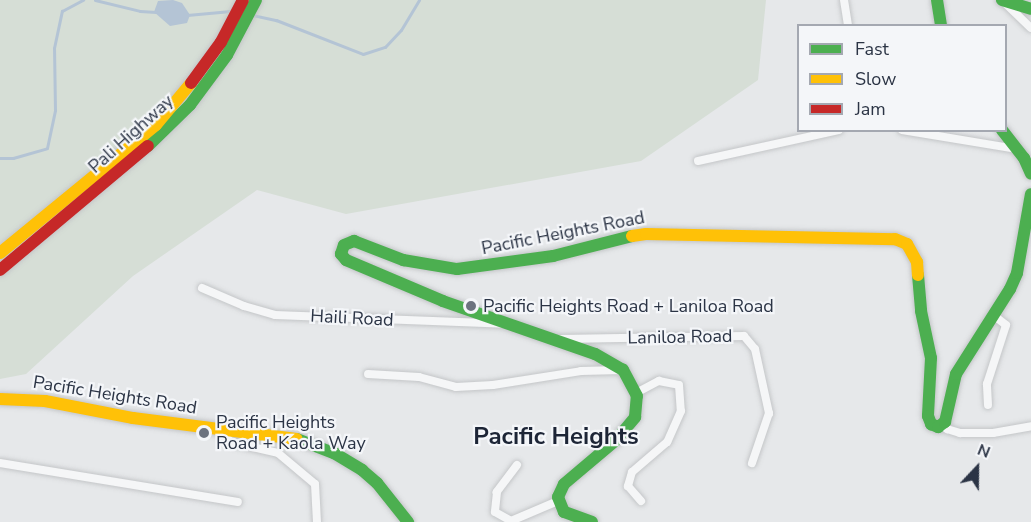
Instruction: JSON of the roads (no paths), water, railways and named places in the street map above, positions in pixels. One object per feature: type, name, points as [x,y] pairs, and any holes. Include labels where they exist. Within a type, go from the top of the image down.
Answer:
[{"type":"main road","name":"Pali Highway","points":[[0,270],[164,132],[208,81],[238,25],[243,0]]},
{"type":"main road","name":"Pali Highway","points":[[0,253],[156,124],[256,0]]},
{"type":"main road","points":[[937,0],[941,24]]},
{"type":"main road","points":[[1002,0],[1031,9]]},
{"type":"main road","points":[[1004,132],[1017,149],[1031,174]]},
{"type":"main road","points":[[943,425],[956,374],[1017,273],[1031,194]]},
{"type":"main road","name":"Pacific Heights Road","points":[[623,370],[595,354],[508,324],[346,260],[341,254],[343,246],[354,241],[403,260],[457,269],[545,258],[630,235],[900,240],[912,249],[917,262],[921,311],[931,358],[928,419],[934,426],[943,425]]},
{"type":"main road","points":[[592,522],[570,515],[560,507],[558,501],[564,484],[616,440],[632,423],[637,408],[636,393],[623,370]]},
{"type":"main road","name":"Pacific Heights Road","points":[[0,399],[45,401],[133,418],[285,436],[343,457],[377,483],[408,522]]},
{"type":"street","points":[[844,0],[848,24]]},
{"type":"street","points":[[1002,0],[1031,28]]},
{"type":"street","points":[[698,161],[830,132]]},
{"type":"street","points":[[914,132],[1017,149]]},
{"type":"street","name":"Haili Road","points":[[202,288],[244,306],[276,315],[508,324]]},
{"type":"street","points":[[988,405],[987,384],[1006,325],[993,315]]},
{"type":"street","name":"Laniloa Road","points":[[554,339],[744,336],[755,349],[769,413],[752,463]]},
{"type":"street","points":[[368,374],[419,377],[456,387],[493,385],[581,371],[623,370]]},
{"type":"street","points":[[636,393],[659,381],[679,385],[681,411],[667,442],[632,472],[628,486],[641,501]]},
{"type":"street","points":[[943,425],[947,429],[960,433],[993,433],[1031,426]]},
{"type":"street","points":[[215,427],[231,442],[278,453],[315,484],[317,522]]},
{"type":"street","points":[[0,463],[238,502]]},
{"type":"street","points":[[517,465],[497,492],[495,512],[511,521],[558,501]]},
{"type":"water","points":[[173,0],[182,3],[190,15],[187,23],[170,26],[154,12],[158,1]]},
{"type":"waterway","points":[[0,158],[13,158],[47,148],[55,110],[54,48],[62,11],[83,0]]},
{"type":"waterway","points":[[95,0],[140,11],[156,12]]},
{"type":"waterway","points":[[252,15],[276,20],[363,54],[385,47],[401,30],[419,0]]},
{"type":"waterway","points":[[187,15],[231,11]]},
{"type":"place","name":"Pacific Heights Road + Laniloa Road","points":[[471,306]]},
{"type":"place","name":"Pacific Heights Road + Kaola Way","points":[[204,433]]},
{"type":"district","name":"Pacific Heights","points":[[556,437]]}]
